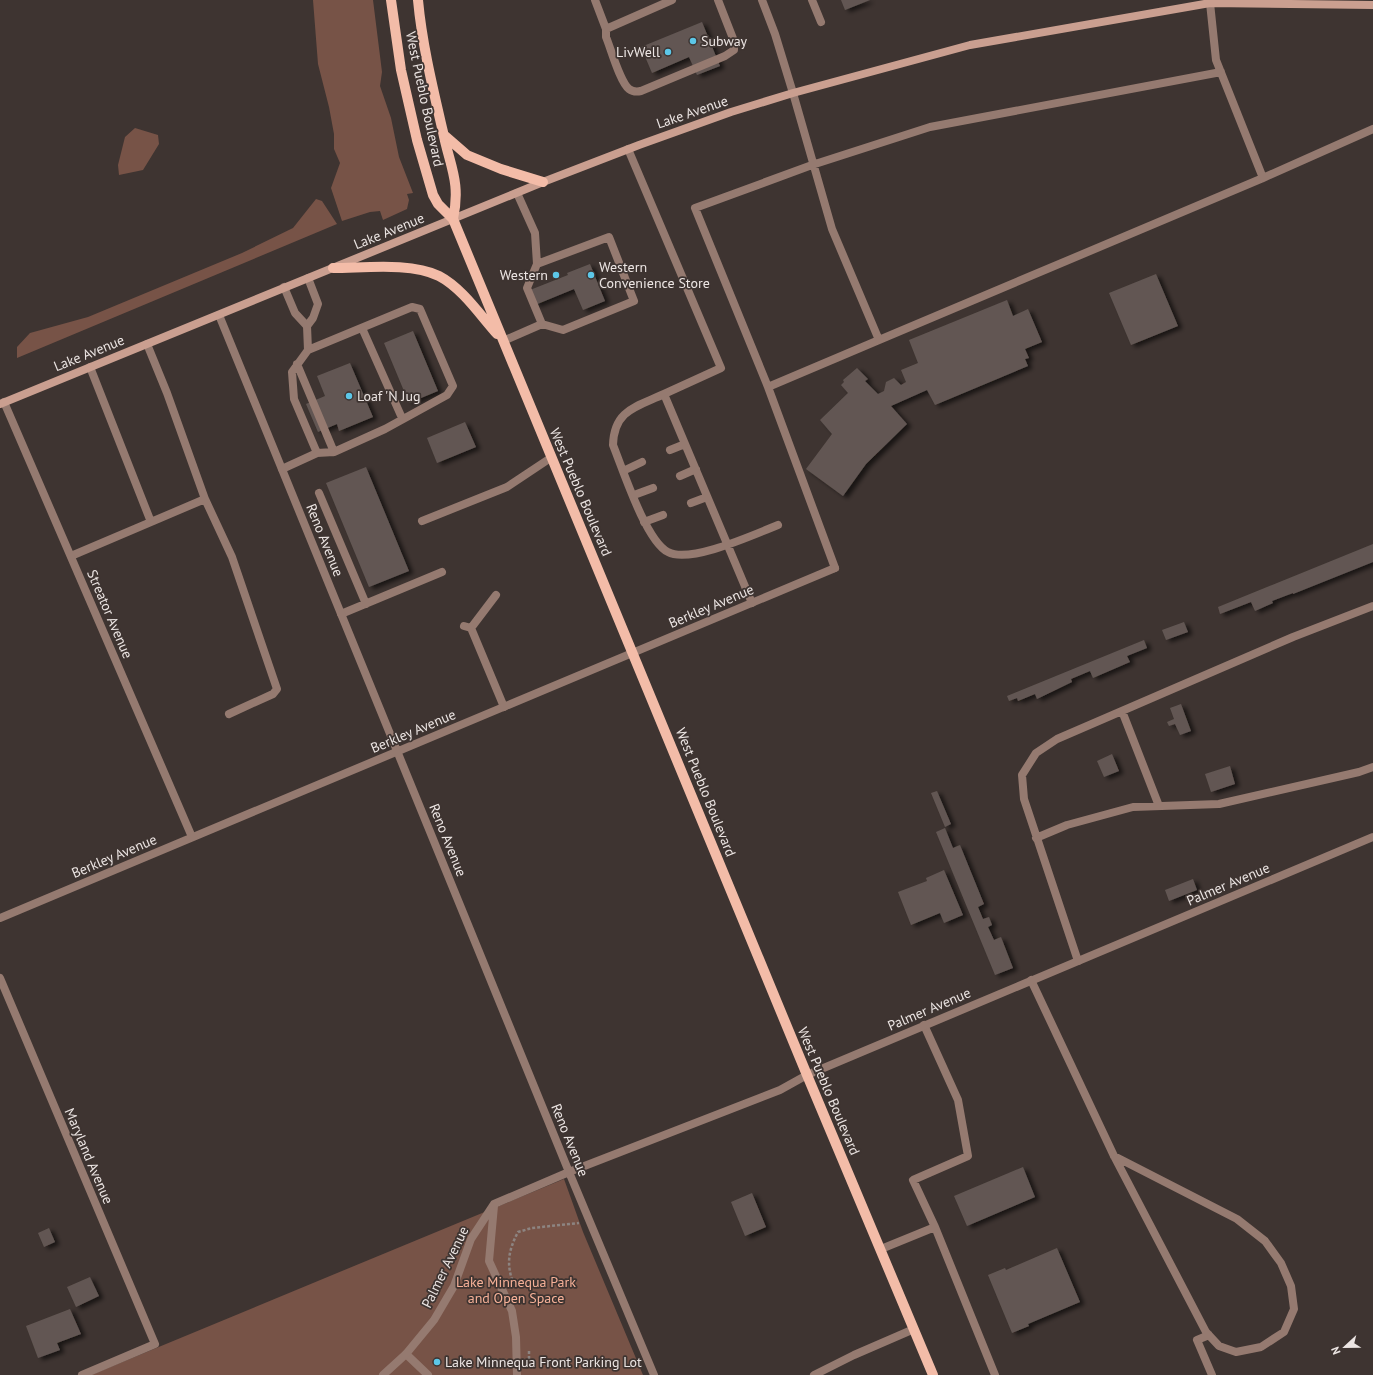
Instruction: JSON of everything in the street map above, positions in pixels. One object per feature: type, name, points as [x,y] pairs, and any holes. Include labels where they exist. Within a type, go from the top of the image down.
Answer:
[{"type":"main road","name":"West Pueblo Boulevard","points":[[391,0],[401,70],[416,140],[433,195],[438,204],[453,219],[807,1075],[933,1375]]},
{"type":"main road","name":"West Pueblo Boulevard","points":[[418,0],[428,65],[443,134],[457,184],[457,199],[453,219]]},
{"type":"main road","points":[[443,134],[467,155],[501,169],[543,182]]},
{"type":"main road","points":[[333,268],[416,269],[438,276],[458,290],[503,341]]},
{"type":"street","points":[[595,0],[606,29],[606,37],[624,81],[631,91],[636,93],[725,56],[734,50],[734,41],[718,0]]},
{"type":"street","points":[[606,29],[672,0]]},
{"type":"street","points":[[762,0],[775,34],[793,93],[812,165],[832,229],[879,340]]},
{"type":"street","points":[[812,0],[821,22]]},
{"type":"street","name":"Lake Avenue","points":[[2,403],[543,182],[628,149],[731,112],[793,93],[970,45],[1209,1]]},
{"type":"street","points":[[1263,178],[1216,60],[1209,1],[1373,5]]},
{"type":"street","points":[[1221,72],[930,127],[812,165],[695,208],[768,387],[1263,178],[1373,128]]},
{"type":"street","points":[[628,149],[721,368],[626,412],[618,421],[613,433],[613,445],[623,471],[648,531],[658,546],[669,553],[682,555],[696,554],[778,525]]},
{"type":"street","points":[[517,193],[535,233],[537,264],[527,288],[542,324]]},
{"type":"street","points":[[503,341],[542,324],[563,330],[634,301],[609,237],[537,264]]},
{"type":"street","points":[[307,326],[313,318],[318,304],[308,278]]},
{"type":"street","points":[[284,287],[296,313],[307,326],[308,350]]},
{"type":"street","points":[[282,469],[317,453],[334,452],[385,429],[402,418],[447,395],[453,386],[420,309],[412,307],[308,350],[297,364],[292,372],[294,399],[317,453]]},
{"type":"street","name":"Reno Avenue","points":[[219,315],[569,1172],[654,1375]]},
{"type":"street","points":[[362,328],[402,418]]},
{"type":"street","points":[[147,344],[167,393],[204,499],[232,557],[273,673],[277,689],[273,694],[229,714]]},
{"type":"street","points":[[297,364],[334,452]]},
{"type":"street","points":[[90,367],[151,522]]},
{"type":"street","name":"Berkley Avenue","points":[[0,918],[835,568],[768,387]]},
{"type":"street","points":[[664,394],[752,603]]},
{"type":"street","name":"Streator Avenue","points":[[2,403],[71,556],[192,837]]},
{"type":"street","points":[[670,450],[685,444]]},
{"type":"street","points":[[422,521],[507,487],[552,457]]},
{"type":"street","points":[[623,471],[642,462]]},
{"type":"street","points":[[680,476],[696,470]]},
{"type":"street","points":[[634,495],[652,488]]},
{"type":"street","points":[[319,493],[366,604]]},
{"type":"street","points":[[691,503],[707,498]]},
{"type":"street","points":[[71,556],[204,499]]},
{"type":"street","points":[[644,522],[663,515]]},
{"type":"street","points":[[341,614],[442,572]]},
{"type":"street","points":[[496,595],[467,627],[504,707]]},
{"type":"street","points":[[1078,961],[1024,799],[1022,775],[1036,754],[1057,739],[1293,637],[1373,606]]},
{"type":"street","points":[[1122,711],[1158,806]]},
{"type":"street","points":[[1036,838],[1067,824],[1133,807],[1219,804],[1359,772],[1373,767]]},
{"type":"street","name":"Palmer Avenue","points":[[383,1375],[406,1354],[434,1320],[454,1286],[471,1239],[494,1204],[569,1172],[780,1090],[807,1075],[924,1025],[1373,837]]},
{"type":"street","name":"Maryland Avenue","points":[[0,978],[155,1344],[82,1375]]},
{"type":"street","points":[[1032,980],[1114,1156],[1209,1335],[1218,1346],[1236,1352],[1261,1347],[1284,1332],[1294,1309],[1291,1286],[1282,1263],[1265,1241],[1237,1219],[1114,1156]]},
{"type":"street","points":[[924,1025],[958,1100],[968,1156],[914,1180],[935,1227],[995,1375]]},
{"type":"street","name":"Palmer Avenue","points":[[494,1204],[489,1262],[512,1311],[516,1337],[517,1375]]},
{"type":"street","points":[[880,1249],[935,1227]]},
{"type":"street","points":[[814,1375],[854,1355],[914,1329]]},
{"type":"street","points":[[1209,1335],[1197,1340],[1212,1375]]},
{"type":"street","points":[[406,1354],[428,1375]]},
{"type":"path","points":[[515,1288],[510,1273],[510,1248],[518,1232],[532,1228],[590,1222]]},
{"type":"path","points":[[528,1344],[530,1359],[529,1370]]},
{"type":"green space","points":[[313,0],[373,0],[382,72],[380,86],[391,118],[399,157],[413,193],[407,194],[409,200],[407,209],[383,220],[380,211],[370,212],[342,221],[331,188],[340,163],[334,149],[334,134],[329,107],[318,64]]},
{"type":"green space","points":[[135,128],[158,135],[159,144],[143,170],[119,175],[118,165],[125,137]]},
{"type":"green space","points":[[316,199],[322,201],[337,224],[17,358],[17,347],[30,333],[88,317],[242,253],[293,228]]},
{"type":"green space","name":"Lake Minnequa Park and Open Space","points":[[564,1179],[583,1232],[643,1375],[91,1375]]},
{"type":"building","points":[[841,0],[870,0],[845,10]]},
{"type":"building","points":[[702,22],[720,66],[697,75],[689,57],[652,73],[641,47]]},
{"type":"building","points":[[590,264],[605,301],[583,310],[574,289],[535,305],[530,290],[568,275],[567,273]]},
{"type":"building","points":[[1156,274],[1178,326],[1131,345],[1109,293]]},
{"type":"building","points":[[1007,300],[1013,316],[1028,309],[1042,342],[1025,349],[1029,358],[1025,359],[1028,366],[935,405],[927,390],[891,406],[907,424],[866,464],[843,496],[806,469],[832,434],[820,420],[848,393],[841,385],[844,382],[843,380],[857,368],[868,379],[865,381],[878,394],[884,391],[886,382],[894,378],[901,385],[906,382],[901,370],[918,363],[909,340]]},
{"type":"building","points":[[413,331],[438,391],[409,403],[384,343]]},
{"type":"building","points":[[350,363],[373,417],[339,431],[337,424],[318,432],[306,404],[325,396],[317,376]]},
{"type":"building","points":[[465,422],[476,447],[437,463],[427,438]]},
{"type":"building","points":[[366,467],[409,571],[369,587],[326,483]]},
{"type":"building","points":[[1373,544],[1373,562],[1272,601],[1273,603],[1255,611],[1251,602],[1220,614],[1218,607]]},
{"type":"building","points":[[1184,622],[1188,632],[1166,640],[1162,630]]},
{"type":"building","points":[[1144,640],[1147,648],[1127,656],[1130,662],[1093,678],[1090,671],[1071,679],[1072,682],[1037,699],[1035,694],[1018,701],[1017,698],[1009,701],[1007,696]]},
{"type":"building","points":[[1181,704],[1191,731],[1180,735],[1175,724],[1169,726],[1167,722],[1174,719],[1170,708]]},
{"type":"building","points":[[1112,754],[1119,771],[1104,777],[1097,761]]},
{"type":"building","points":[[1230,766],[1235,784],[1211,792],[1205,774]]},
{"type":"building","points":[[937,791],[951,824],[945,827],[931,793]]},
{"type":"building","points":[[945,828],[953,848],[960,845],[984,904],[978,907],[983,919],[989,917],[992,925],[988,927],[994,940],[1001,937],[1013,968],[995,975],[936,832]]},
{"type":"building","points":[[944,870],[963,915],[944,923],[940,913],[911,925],[898,892],[927,881],[926,878]]},
{"type":"building","points":[[1193,879],[1197,890],[1169,901],[1165,890]]},
{"type":"building","points":[[1023,1167],[1035,1197],[967,1226],[954,1196]]},
{"type":"building","points":[[752,1193],[766,1227],[745,1236],[731,1202]]},
{"type":"building","points":[[49,1228],[55,1242],[44,1247],[38,1233]]},
{"type":"building","points":[[1057,1248],[1080,1302],[1028,1324],[1029,1326],[1012,1333],[988,1275],[1005,1268],[1006,1270]]},
{"type":"building","points":[[90,1277],[99,1296],[76,1307],[67,1287]]},
{"type":"building","points":[[70,1309],[81,1334],[57,1343],[60,1350],[38,1358],[26,1326]]},
{"type":"place","name":"Subway","points":[[693,41]]},
{"type":"place","name":"LivWell","points":[[668,52]]},
{"type":"place","name":"Western","points":[[556,275]]},
{"type":"place","name":"Western Convenience Store","points":[[591,275]]},
{"type":"place","name":"Loaf 'N Jug","points":[[349,396]]},
{"type":"place","name":"Lake Minnequa Front Parking Lot","points":[[437,1362]]}]
